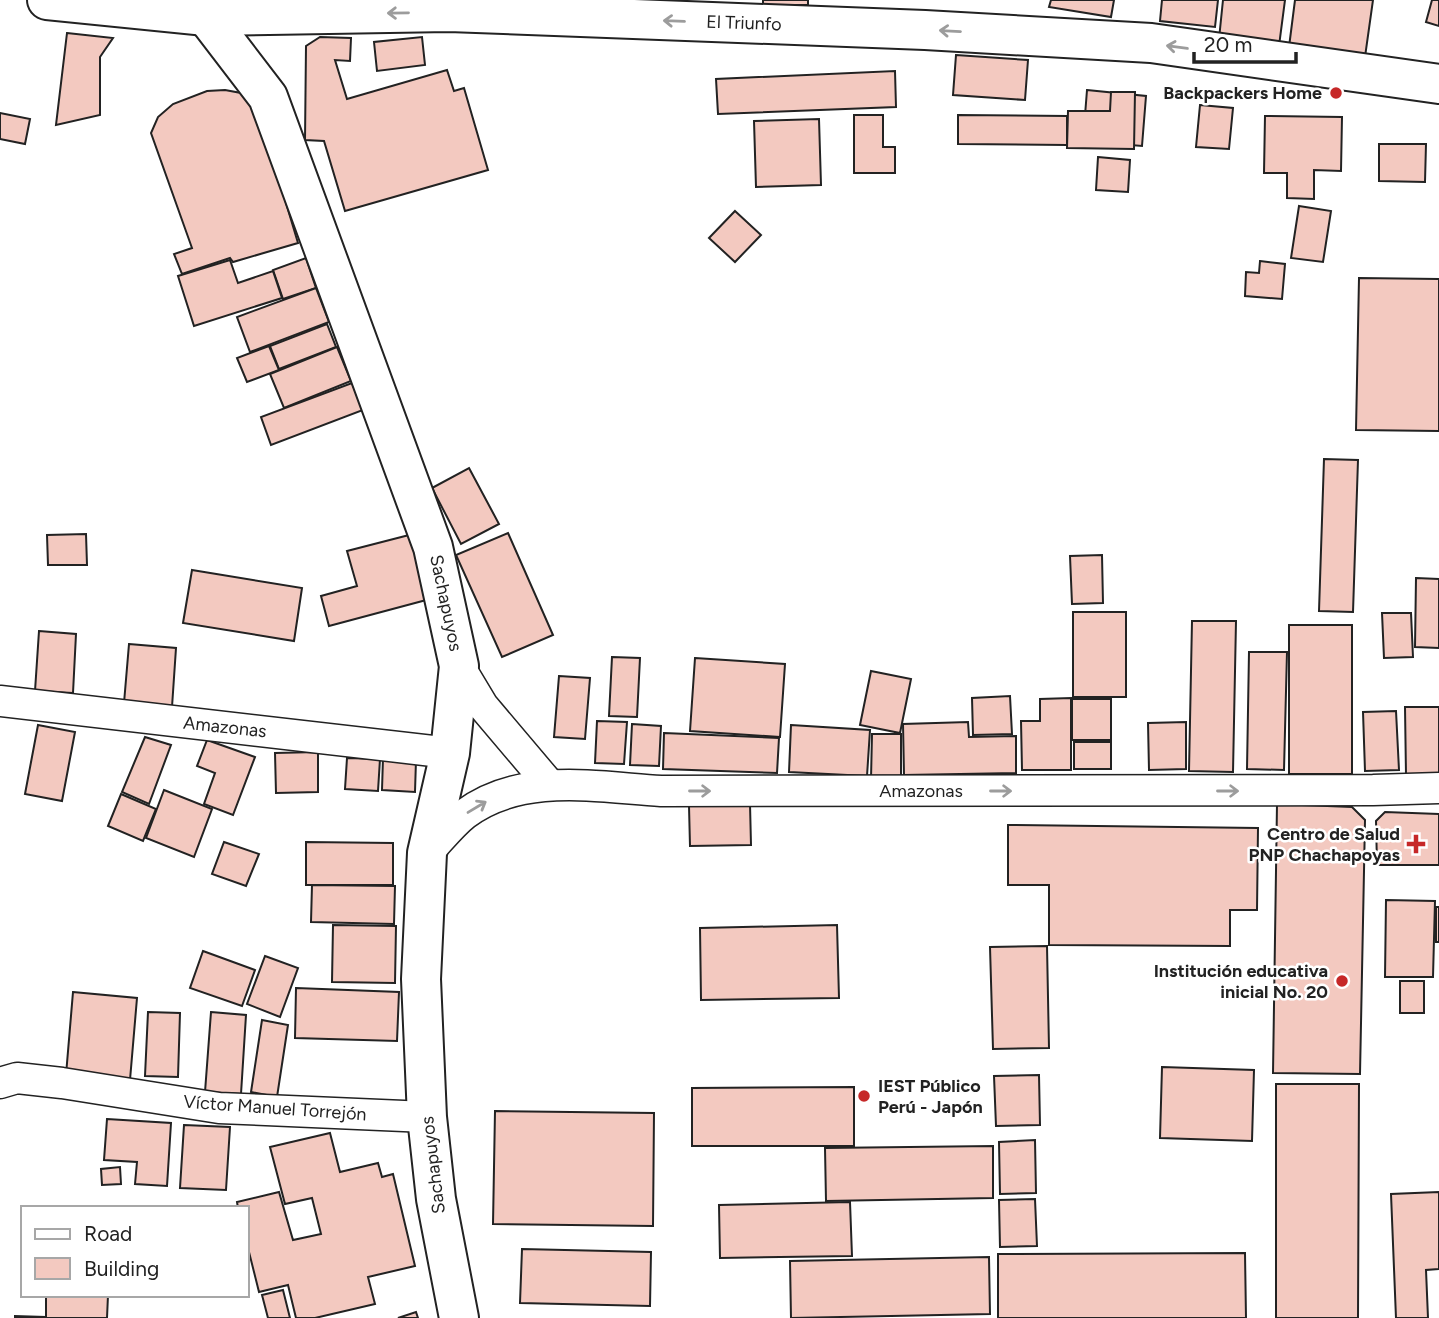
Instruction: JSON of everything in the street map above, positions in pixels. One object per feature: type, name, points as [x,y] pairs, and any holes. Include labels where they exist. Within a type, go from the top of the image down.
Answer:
[{"type":"main road","name":"El Triunfo","points":[[47,0],[206,16],[449,12],[925,30],[1151,43],[1439,84]]},
{"type":"main road","name":"Sachapuyos","points":[[206,16],[268,97],[433,547],[459,666],[450,753],[427,853],[421,979],[427,1117],[436,1199],[459,1318]]},
{"type":"street","points":[[459,666],[483,706],[549,784]]},
{"type":"street","name":"Amazonas","points":[[0,701],[450,753]]},
{"type":"street","name":"Amazonas","points":[[427,853],[465,815],[500,794],[549,784],[661,791],[1439,788]]},
{"type":"street","name":"Víctor Manuel Torrejón","points":[[0,1083],[17,1078],[219,1108],[427,1117]]},
{"type":"building","points":[[763,0],[808,0],[808,5],[763,5]]},
{"type":"building","points":[[1051,0],[1114,0],[1111,17],[1049,7]]},
{"type":"building","points":[[1162,0],[1218,0],[1215,27],[1160,21]]},
{"type":"building","points":[[1223,0],[1285,0],[1279,46],[1219,39]]},
{"type":"building","points":[[1295,0],[1373,0],[1365,57],[1289,47]]},
{"type":"building","points":[[1432,0],[1439,0],[1439,26],[1426,22]]},
{"type":"building","points":[[67,33],[113,38],[100,57],[100,115],[56,125]]},
{"type":"building","points":[[320,37],[351,38],[350,61],[335,60],[347,99],[447,70],[454,91],[464,88],[488,170],[345,211],[324,141],[305,140],[306,46]]},
{"type":"building","points":[[422,37],[425,65],[377,71],[374,42]]},
{"type":"building","points":[[956,55],[1028,60],[1025,100],[953,95]]},
{"type":"building","points":[[895,71],[896,107],[718,114],[716,79]]},
{"type":"building","points":[[1087,90],[1146,96],[1142,146],[1083,141]]},
{"type":"building","points":[[207,91],[241,93],[257,106],[298,243],[233,262],[230,258],[182,274],[174,254],[192,248],[151,133],[158,117],[173,104]]},
{"type":"building","points":[[1111,92],[1135,92],[1134,149],[1067,148],[1068,111],[1110,111]]},
{"type":"building","points":[[1200,105],[1233,108],[1229,149],[1196,147]]},
{"type":"building","points":[[0,113],[30,119],[25,144],[0,139]]},
{"type":"building","points":[[854,115],[883,115],[883,147],[895,147],[895,173],[854,173]]},
{"type":"building","points":[[958,115],[1067,116],[1067,145],[958,144]]},
{"type":"building","points":[[1265,116],[1342,117],[1341,171],[1314,170],[1314,199],[1287,198],[1287,173],[1264,173]]},
{"type":"building","points":[[819,119],[821,185],[756,187],[754,121]]},
{"type":"building","points":[[1379,144],[1426,144],[1425,182],[1379,181]]},
{"type":"building","points":[[1098,157],[1130,160],[1128,192],[1096,190]]},
{"type":"building","points":[[1299,206],[1331,211],[1323,262],[1291,258]]},
{"type":"building","points":[[735,211],[761,235],[735,262],[709,238]]},
{"type":"building","points":[[306,258],[316,288],[283,299],[273,270]]},
{"type":"building","points":[[230,260],[238,283],[273,271],[282,298],[194,326],[178,276]]},
{"type":"building","points":[[1260,261],[1285,264],[1282,299],[1245,296],[1246,272],[1259,273]]},
{"type":"building","points":[[1359,278],[1439,279],[1439,431],[1356,430]]},
{"type":"building","points":[[316,288],[329,322],[250,352],[237,317]]},
{"type":"building","points":[[327,324],[336,347],[279,369],[270,346]]},
{"type":"building","points":[[269,346],[279,370],[247,382],[237,358]]},
{"type":"building","points":[[337,347],[351,381],[284,408],[270,374]]},
{"type":"building","points":[[352,383],[363,410],[271,445],[261,417]]},
{"type":"building","points":[[1324,459],[1358,460],[1353,612],[1319,611]]},
{"type":"building","points":[[469,468],[499,524],[461,544],[432,488]]},
{"type":"building","points":[[508,533],[553,635],[502,657],[456,555]]},
{"type":"building","points":[[86,534],[87,565],[48,565],[47,535]]},
{"type":"building","points":[[413,534],[430,599],[329,626],[321,596],[357,586],[347,551]]},
{"type":"building","points":[[1102,555],[1103,603],[1072,604],[1070,556]]},
{"type":"building","points":[[192,570],[302,588],[294,641],[183,623]]},
{"type":"building","points":[[1416,578],[1439,579],[1439,648],[1415,647]]},
{"type":"building","points":[[1073,612],[1126,612],[1126,697],[1073,697]]},
{"type":"building","points":[[1382,613],[1411,613],[1413,657],[1384,658]]},
{"type":"building","points":[[1192,621],[1236,621],[1233,772],[1189,771]]},
{"type":"building","points":[[1289,625],[1352,625],[1352,774],[1289,774]]},
{"type":"building","points":[[39,631],[76,634],[73,693],[35,691]]},
{"type":"building","points":[[129,644],[176,648],[172,707],[124,703]]},
{"type":"building","points":[[1249,652],[1287,652],[1284,770],[1247,769]]},
{"type":"building","points":[[612,657],[640,658],[637,717],[609,716]]},
{"type":"building","points":[[695,658],[785,664],[780,737],[690,731]]},
{"type":"building","points":[[871,671],[911,679],[900,733],[860,725]]},
{"type":"building","points":[[559,676],[590,678],[585,739],[554,737]]},
{"type":"building","points":[[1010,696],[1012,734],[973,735],[972,698]]},
{"type":"building","points":[[1071,698],[1071,770],[1022,770],[1021,721],[1040,721],[1040,699]]},
{"type":"building","points":[[1072,699],[1111,699],[1111,740],[1072,740]]},
{"type":"building","points":[[1405,707],[1439,707],[1439,775],[1406,775]]},
{"type":"building","points":[[1396,711],[1399,770],[1365,771],[1363,712]]},
{"type":"building","points":[[597,721],[627,722],[624,764],[595,763]]},
{"type":"building","points":[[968,722],[969,737],[1016,736],[1016,773],[904,775],[903,724]]},
{"type":"building","points":[[1186,722],[1186,769],[1149,770],[1148,723]]},
{"type":"building","points":[[632,724],[661,726],[659,766],[630,765]]},
{"type":"building","points":[[38,725],[75,732],[62,801],[25,794]]},
{"type":"building","points":[[791,725],[870,730],[867,776],[789,772]]},
{"type":"building","points":[[664,733],[779,738],[777,773],[663,769]]},
{"type":"building","points":[[872,734],[901,734],[901,779],[871,779]]},
{"type":"building","points":[[145,737],[171,745],[149,804],[122,792]]},
{"type":"building","points":[[207,740],[255,757],[233,815],[204,804],[215,773],[197,766]]},
{"type":"building","points":[[1074,742],[1111,742],[1111,769],[1074,769]]},
{"type":"building","points":[[318,752],[318,792],[276,793],[275,753]]},
{"type":"building","points":[[347,758],[380,759],[378,791],[345,789]]},
{"type":"building","points":[[383,758],[416,760],[415,792],[382,790]]},
{"type":"building","points":[[164,790],[212,809],[194,857],[146,838]]},
{"type":"building","points":[[121,794],[156,809],[143,841],[108,826]]},
{"type":"building","points":[[750,804],[751,845],[690,846],[689,806]]},
{"type":"building","points":[[1277,804],[1352,807],[1365,820],[1360,1074],[1273,1073]]},
{"type":"building","points":[[1385,812],[1439,814],[1439,865],[1377,865],[1376,821]]},
{"type":"building","points":[[1008,825],[1258,828],[1257,910],[1230,910],[1230,946],[1049,945],[1049,885],[1008,885]]},
{"type":"building","points":[[224,842],[259,854],[246,886],[212,874]]},
{"type":"building","points":[[306,842],[393,843],[393,885],[306,885]]},
{"type":"building","points":[[312,885],[395,886],[394,924],[311,922]]},
{"type":"building","points":[[1386,900],[1435,901],[1433,977],[1385,977]]},
{"type":"building","points":[[1436,907],[1439,907],[1439,942],[1436,942]]},
{"type":"building","points":[[333,925],[396,926],[395,983],[332,982]]},
{"type":"building","points":[[837,925],[839,998],[701,1000],[700,928]]},
{"type":"building","points":[[1047,946],[1049,1048],[993,1049],[990,947]]},
{"type":"building","points":[[203,951],[255,970],[242,1006],[190,988]]},
{"type":"building","points":[[265,956],[298,968],[280,1017],[247,1004]]},
{"type":"building","points":[[1400,981],[1424,981],[1424,1013],[1400,1013]]},
{"type":"building","points":[[296,988],[399,992],[397,1041],[295,1038]]},
{"type":"building","points":[[73,992],[137,998],[130,1080],[66,1075]]},
{"type":"building","points":[[148,1012],[180,1013],[178,1077],[145,1076]]},
{"type":"building","points":[[211,1012],[246,1015],[241,1094],[205,1092]]},
{"type":"building","points":[[262,1020],[288,1025],[277,1097],[251,1092]]},
{"type":"building","points":[[1162,1067],[1254,1070],[1252,1141],[1160,1138]]},
{"type":"building","points":[[1039,1075],[1040,1125],[996,1126],[994,1076]]},
{"type":"building","points":[[1276,1084],[1359,1084],[1358,1318],[1276,1318]]},
{"type":"building","points":[[854,1087],[854,1146],[692,1146],[692,1088]]},
{"type":"building","points":[[495,1111],[654,1113],[653,1226],[493,1224]]},
{"type":"building","points":[[107,1119],[171,1123],[167,1186],[135,1184],[137,1162],[104,1160]]},
{"type":"building","points":[[184,1125],[230,1127],[226,1190],[180,1188]]},
{"type":"building","points":[[330,1133],[340,1172],[378,1163],[382,1177],[393,1174],[415,1266],[368,1277],[375,1304],[315,1318],[296,1318],[288,1285],[259,1292],[248,1248],[248,1206],[238,1206],[237,1202],[279,1192],[293,1240],[321,1234],[312,1198],[285,1204],[270,1147]]},
{"type":"building","points":[[1035,1140],[1036,1193],[1000,1194],[999,1142]]},
{"type":"building","points":[[993,1146],[993,1198],[826,1201],[825,1148]]},
{"type":"building","points":[[120,1167],[121,1184],[102,1185],[101,1169]]},
{"type":"building","points":[[1439,1192],[1439,1269],[1426,1270],[1428,1318],[1396,1318],[1391,1194]]},
{"type":"building","points":[[1035,1199],[1037,1246],[1000,1247],[999,1200]]},
{"type":"building","points":[[850,1202],[852,1256],[720,1258],[719,1205]]},
{"type":"building","points":[[522,1249],[651,1252],[650,1306],[520,1303]]},
{"type":"building","points":[[1245,1253],[1246,1318],[998,1318],[998,1254]]},
{"type":"building","points":[[989,1257],[990,1314],[791,1318],[790,1261]]},
{"type":"building","points":[[283,1290],[290,1318],[268,1318],[262,1295]]},
{"type":"building","points":[[46,1297],[108,1297],[107,1318],[15,1318],[15,1316],[46,1317]]},
{"type":"building","points":[[416,1312],[418,1318],[398,1318]]},
{"type":"place","name":"Backpackers Home","points":[[1336,93]]},
{"type":"place","name":"Centro de Salud PNP Chachapoyas","points":[[1416,844]]},
{"type":"place","name":"Institución educativa inicial No. 20","points":[[1342,981]]},
{"type":"place","name":"IEST Público Perú - Japón","points":[[864,1096]]}]
